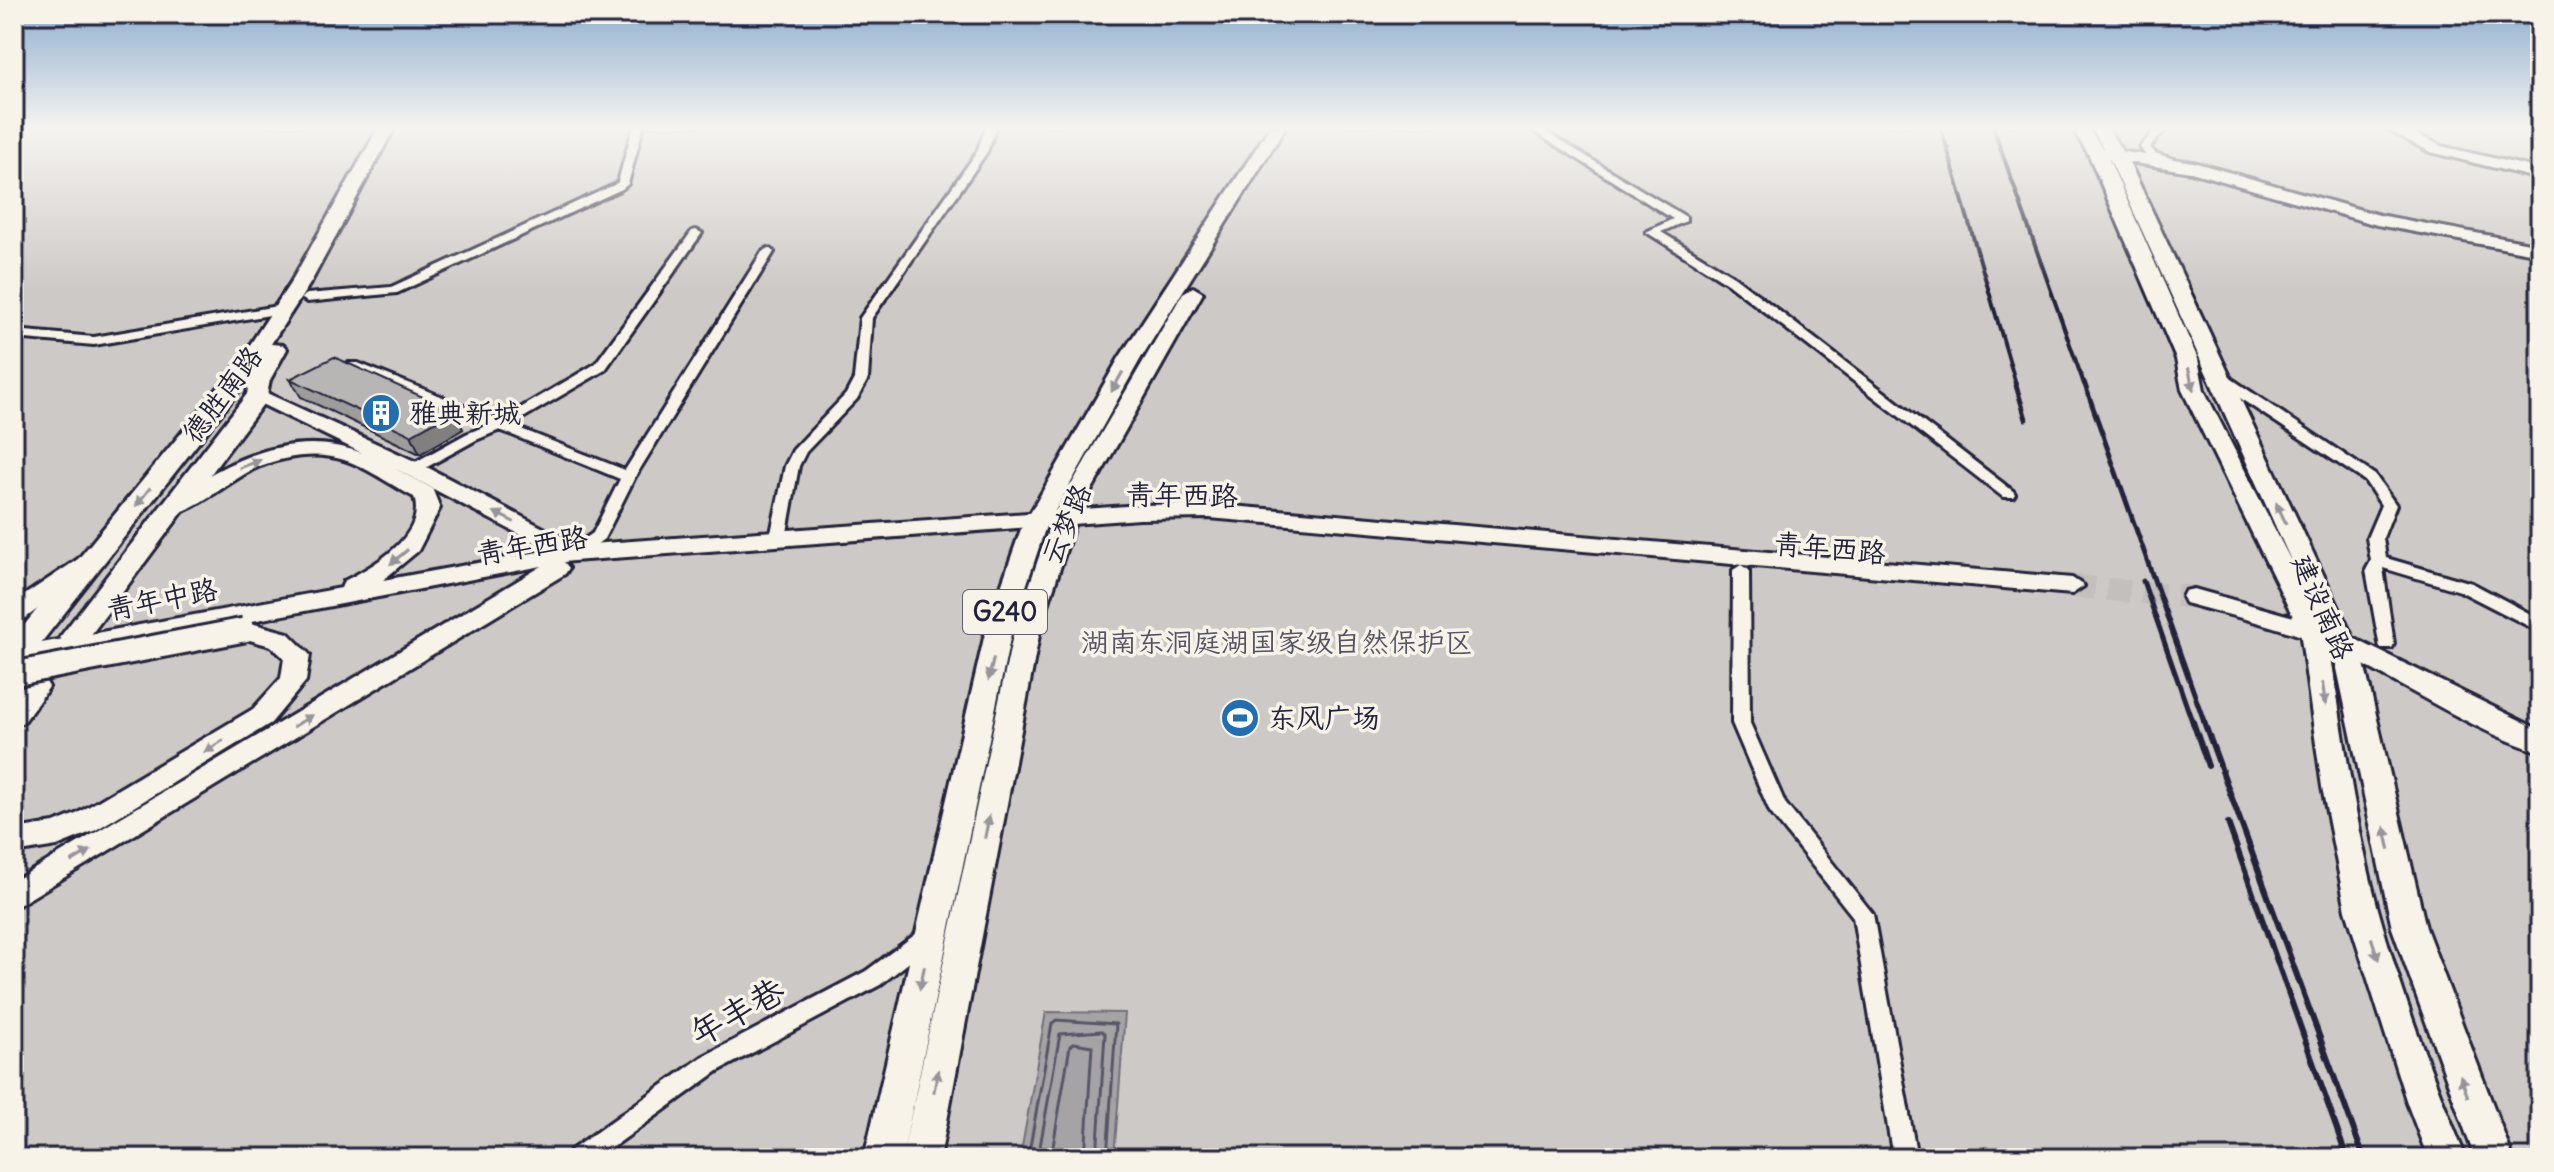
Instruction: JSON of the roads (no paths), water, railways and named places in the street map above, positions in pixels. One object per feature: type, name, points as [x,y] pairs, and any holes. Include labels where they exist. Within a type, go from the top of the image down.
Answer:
[{"type":"main road","name":"德胜南路","points":[[21,649],[244,370],[283,309],[356,182]]},
{"type":"main road","name":"德胜南路","points":[[74,637],[258,395],[264,368],[307,298],[371,182]]},
{"type":"main road","name":"G240","points":[[883,1158],[999,629],[1130,358],[1243,182]]},
{"type":"main road","name":"云梦路","points":[[921,1158],[1050,522],[1262,182]]},
{"type":"main road","name":"建设南路","points":[[2118,182],[2187,359],[2193,390],[2330,645],[2337,787],[2362,910],[2425,1103],[2447,1158]]},
{"type":"main road","name":"建设南路","points":[[2122,182],[2215,372],[2330,645],[2409,928],[2494,1158]]},
{"type":"main road","points":[[2244,182],[2377,220],[2540,250]]},
{"type":"main road","points":[[14,896],[565,560],[413,469],[258,395]]},
{"type":"main road","points":[[161,521],[211,481],[248,464],[292,452],[332,450],[345,454],[424,493],[429,508],[416,542],[373,576],[321,600]]},
{"type":"main road","name":"青年西路","points":[[244,630],[565,560],[1050,522],[1209,511],[2074,593],[1741,570],[1224,524],[1050,522],[778,538],[565,560],[321,600]]},
{"type":"main road","points":[[14,614],[46,593],[107,543]]},
{"type":"main road","name":"青年中路","points":[[21,649],[321,600]]},
{"type":"main road","points":[[2194,605],[2330,645],[2388,657],[2540,742]]},
{"type":"main road","points":[[14,841],[57,834],[86,822],[262,716],[293,681],[297,655],[279,639],[244,630]]},
{"type":"main road","name":"青年中路","points":[[25,681],[244,630]]},
{"type":"main road","points":[[14,715],[25,681]]},
{"type":"street","points":[[307,298],[393,290],[618,187],[624,182]]},
{"type":"street","points":[[778,538],[792,466],[800,450],[852,396],[861,379],[866,318],[961,182]]},
{"type":"street","points":[[1621,182],[1682,219],[1652,232],[1731,280],[2008,494]]},
{"type":"street","points":[[413,469],[471,437],[503,424],[600,367],[696,233]]},
{"type":"street","points":[[565,560],[599,536],[628,477],[768,252]]},
{"type":"street","points":[[14,334],[94,341],[283,309]]},
{"type":"street","points":[[353,366],[628,477]]},
{"type":"street","points":[[2215,372],[2370,478],[2389,505],[2375,538],[2379,561],[2374,570],[2388,657]]},
{"type":"street","points":[[2379,561],[2466,587],[2540,626]]},
{"type":"street","points":[[1741,570],[1741,723],[1777,807],[1863,914],[1905,1158]]},
{"type":"street","name":"年丰巷","points":[[579,1158],[710,1064],[873,978],[932,933]]},
{"type":"water","points":[[1046,1012],[1125,1013],[1114,1158],[1020,1158]]},
{"type":"tunnel","points":[[2072,586],[2194,597]]},
{"type":"railway","points":[[1957,182],[2016,384]]},
{"type":"railway","points":[[2012,182],[2084,384]]},
{"type":"railway","points":[[2015,382],[2026,419]]},
{"type":"railway","points":[[2084,382],[2205,724]]},
{"type":"railway","points":[[2143,581],[2193,724]]},
{"type":"railway","points":[[2193,722],[2208,766]]},
{"type":"railway","points":[[2204,722],[2364,1158]]},
{"type":"railway","points":[[2228,823],[2347,1158]]},
{"type":"place","name":"雅典新城","points":[[381,413]]},
{"type":"place","name":"东风广场","points":[[1240,718]]},
{"type":"park label","name":"湖南东洞庭湖国家级自然保护区","points":[[1277,642]]}]
